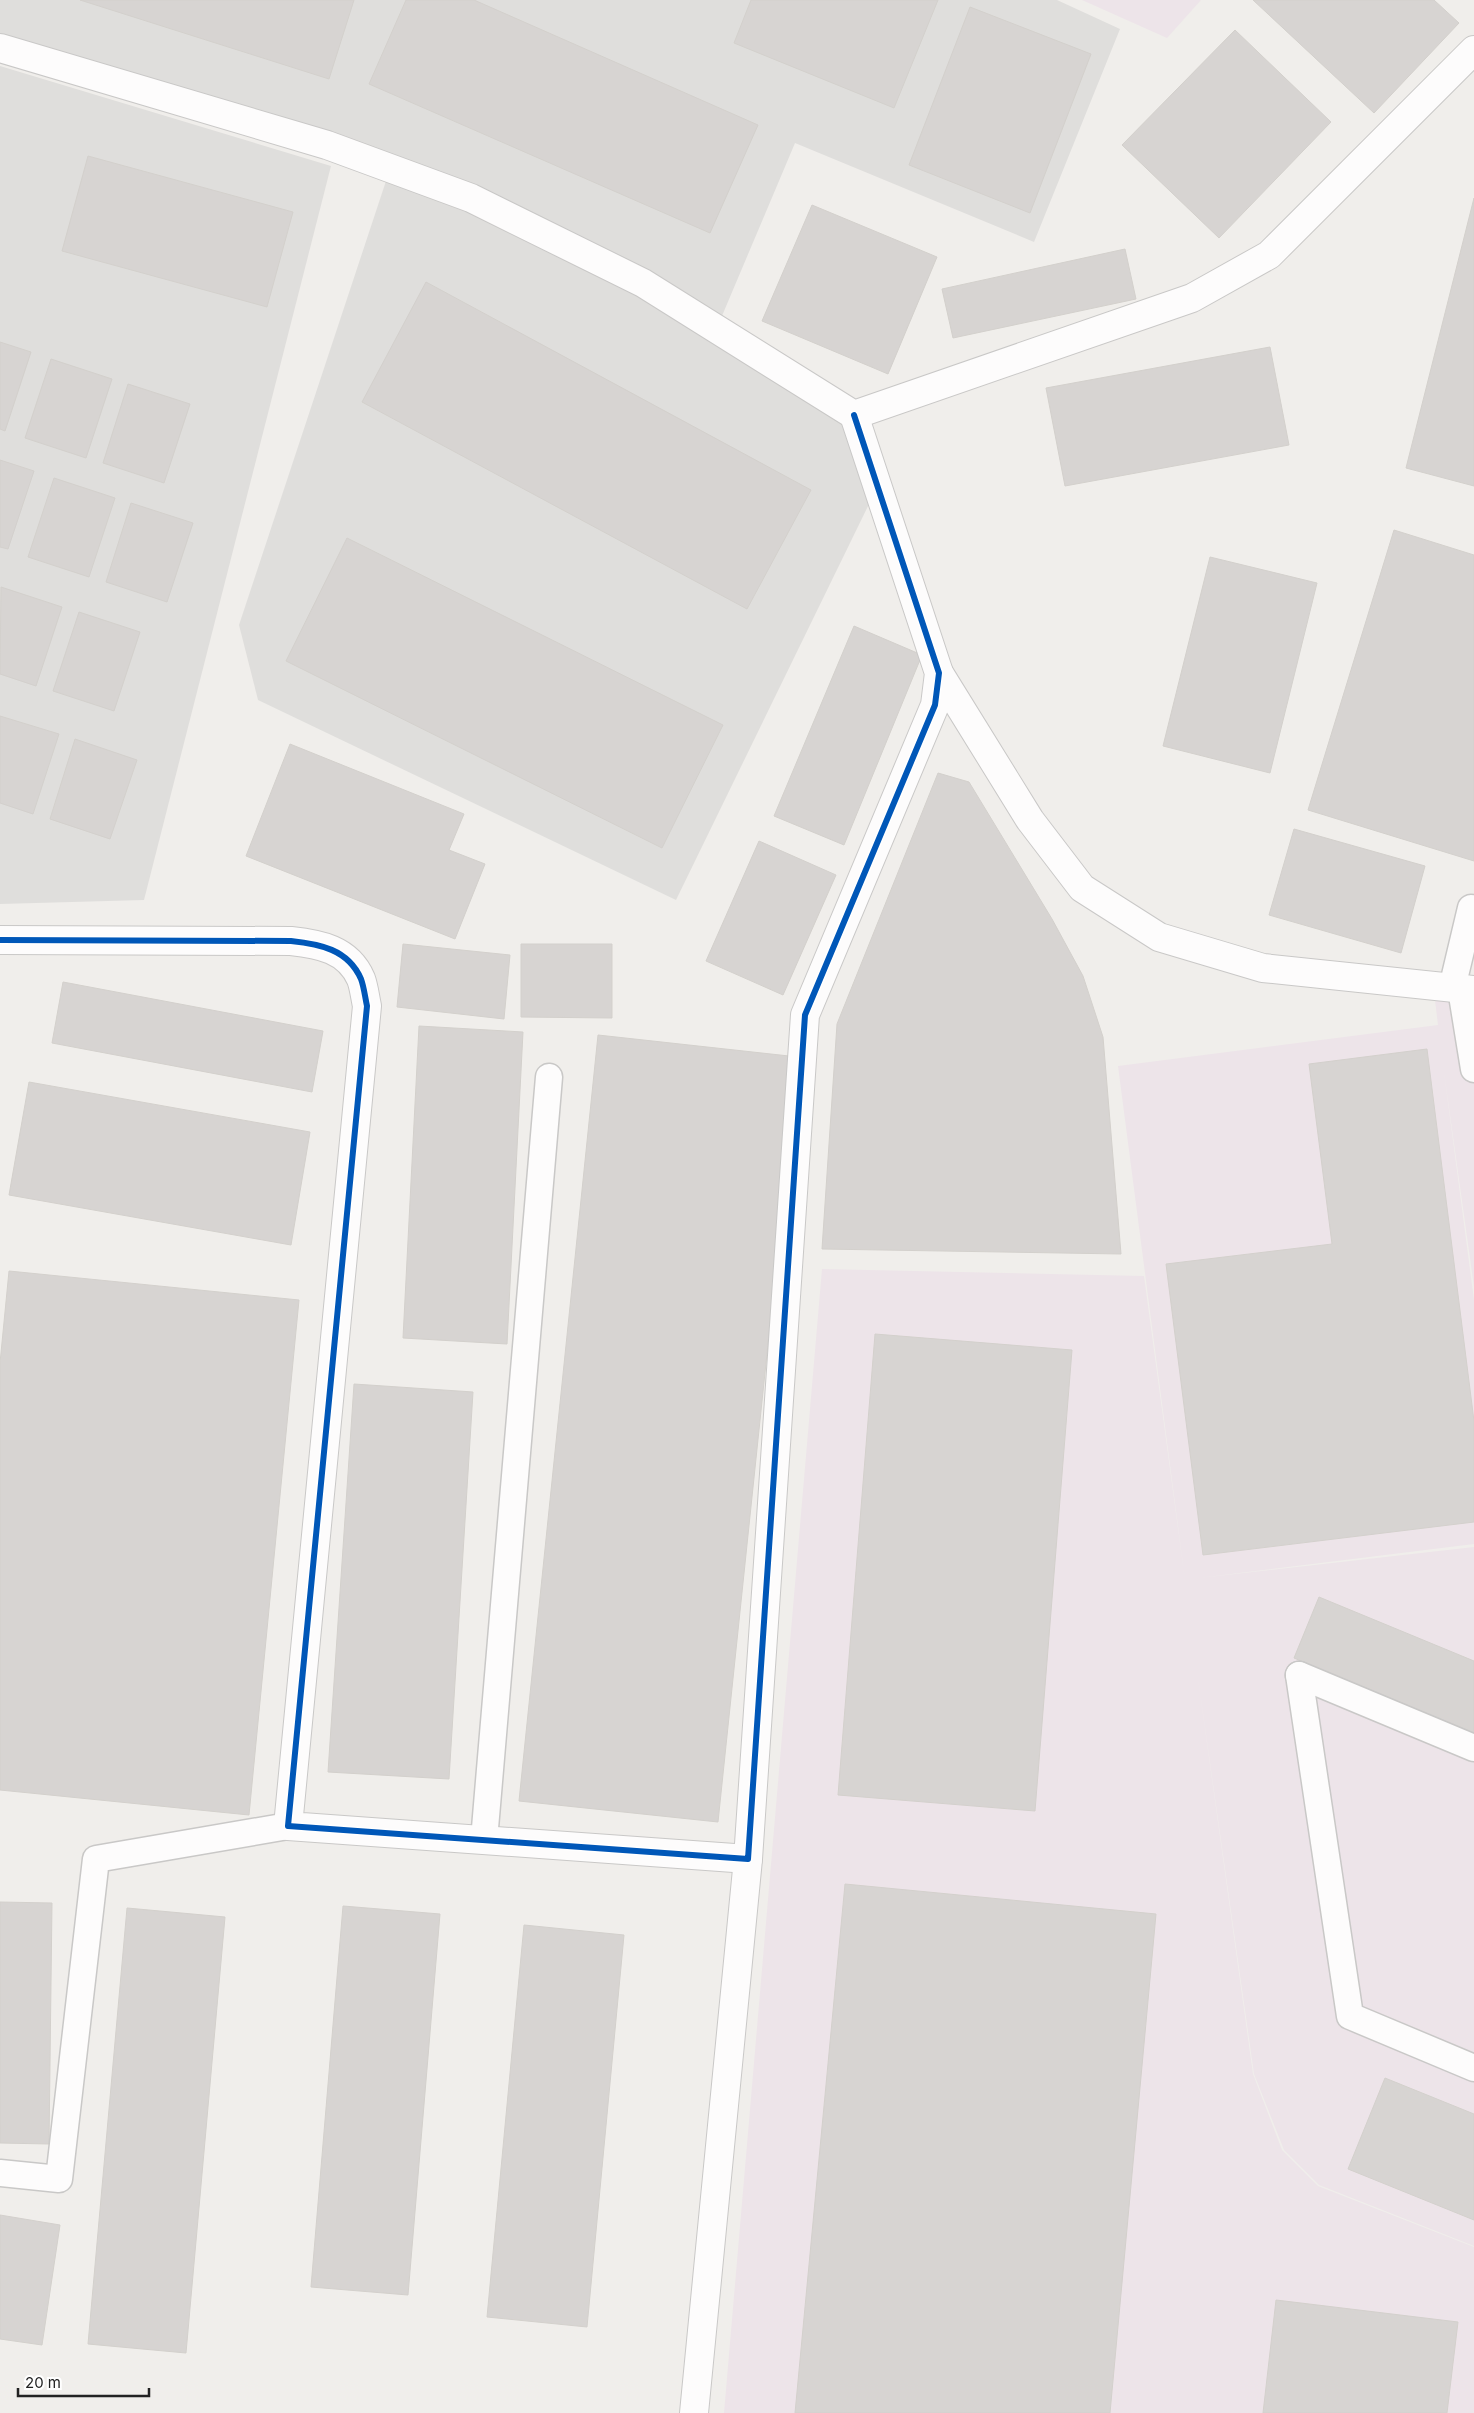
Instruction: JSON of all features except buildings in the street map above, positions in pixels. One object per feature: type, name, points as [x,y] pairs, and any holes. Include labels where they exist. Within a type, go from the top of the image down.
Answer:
[{"type":"street","points":[[0,48],[327,145],[471,198],[643,283],[854,415],[939,673],[1030,820],[1082,888],[1159,937],[1263,968],[1462,989]]},
{"type":"street","points":[[854,415],[1192,298],[1269,255],[1474,50]]},
{"type":"street","points":[[694,2413],[748,1859],[805,1015],[935,705],[939,673]]},
{"type":"street","points":[[0,940],[291,941],[322,945],[346,958],[360,978],[367,1006],[288,1826],[748,1859]]},
{"type":"lane","points":[[1474,909],[1471,908],[1462,989],[1474,1069]]},
{"type":"lane","points":[[484,1840],[550,1077]]},
{"type":"lane","points":[[1474,1748],[1299,1675],[1350,2016],[1474,2068]]},
{"type":"lane","points":[[0,2174],[59,2179],[96,1859],[288,1826]]},
{"type":"shaded area","points":[[0,0],[1057,0],[1120,29],[1034,242],[795,143],[719,323],[648,278],[0,36]]},
{"type":"shaded area","points":[[1082,0],[1201,0],[1167,38]]},
{"type":"shaded area","points":[[0,66],[331,166],[144,900],[0,904]]},
{"type":"shaded area","points":[[386,181],[470,212],[643,293],[847,420],[870,502],[676,900],[258,700],[239,625]]},
{"type":"shaded area","points":[[1434,992],[1474,996],[1474,1287],[1444,1072],[1474,1300],[1474,1544],[1199,1578],[1474,1547],[1474,2246],[1319,2185],[1284,2150],[1254,2074],[1197,1671],[1253,2074],[1282,2150],[1318,2186],[1474,2247],[1474,2413],[724,2413],[822,1269],[1144,1276],[1185,1580],[1118,1066],[1438,1025]]},
{"type":"cycle path","points":[[0,940],[291,941],[322,946],[341,955],[349,961],[362,982],[367,1006],[288,1826],[748,1859],[805,1015],[935,705],[939,673],[854,415]]}]
